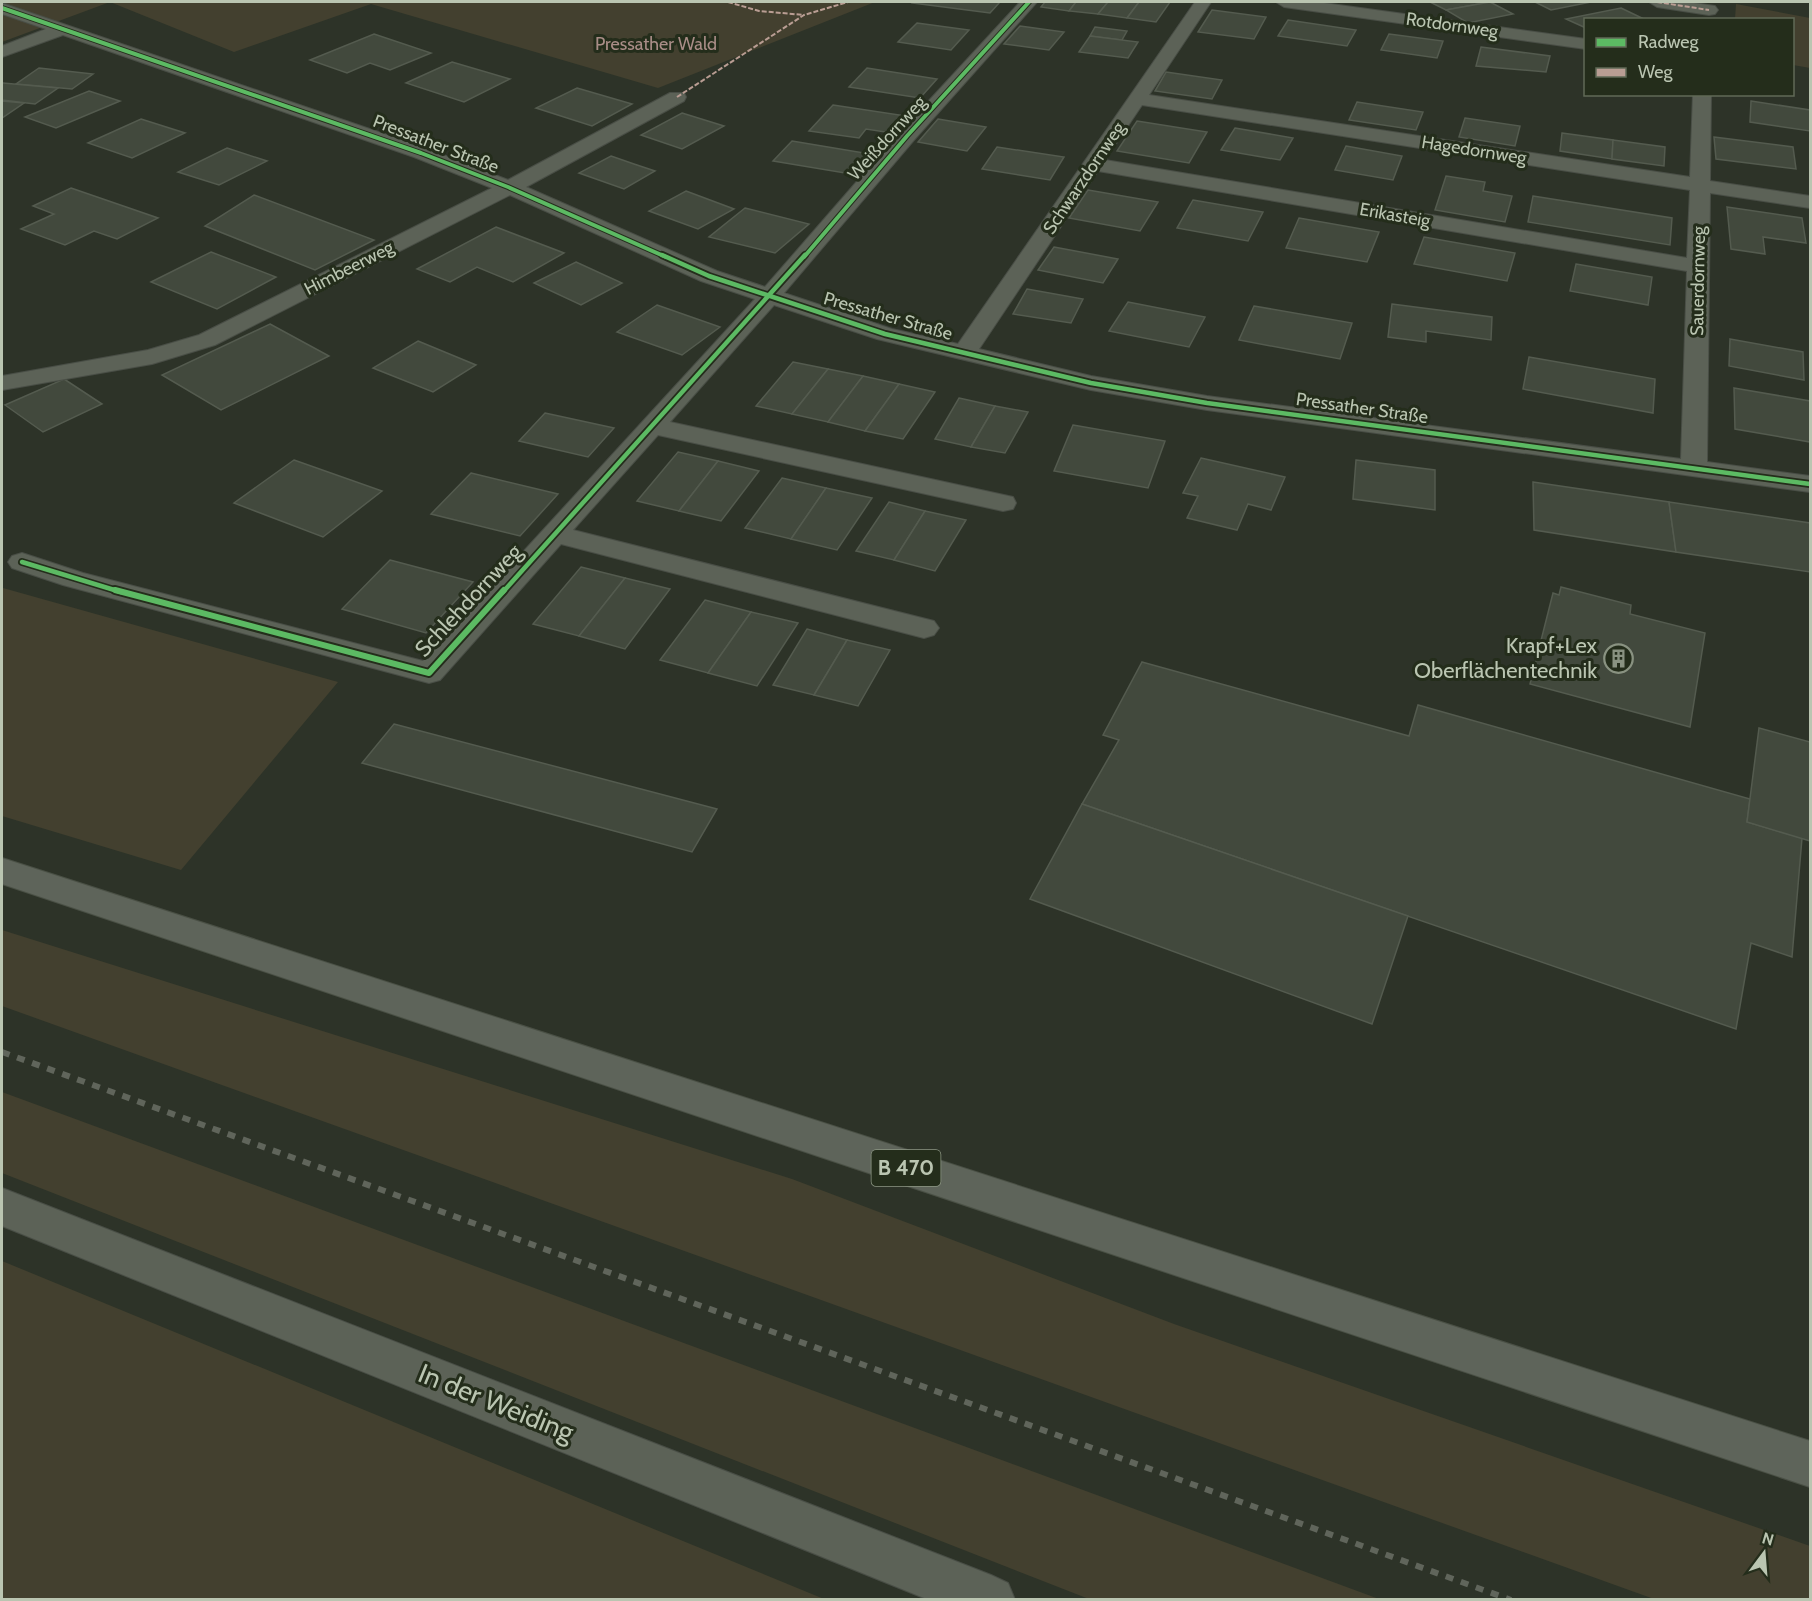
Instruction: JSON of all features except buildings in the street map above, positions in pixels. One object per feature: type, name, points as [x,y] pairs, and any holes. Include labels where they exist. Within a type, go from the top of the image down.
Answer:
[{"type":"main road","name":"B 470","points":[[2,871],[1810,1464]]},
{"type":"street","name":"Weißdornweg","points":[[770,296],[907,136],[1029,2]]},
{"type":"street","name":"Schwarzdornweg","points":[[964,353],[1203,2]]},
{"type":"street","name":"Rotdornweg","points":[[1284,2],[1584,44]]},
{"type":"street","points":[[1657,2],[1709,10]]},
{"type":"street","name":"Pressather Straße","points":[[2,8],[333,121],[508,187],[709,276],[885,334],[1091,383],[1207,403],[1810,484]]},
{"type":"street","points":[[2,52],[63,29]]},
{"type":"street","name":"Sauerdornweg","points":[[1694,467],[1702,96]]},
{"type":"street","name":"Himbeerweg","points":[[2,383],[152,357],[207,340],[508,187],[677,97]]},
{"type":"street","name":"Hagedornweg","points":[[1138,99],[1810,202]]},
{"type":"street","name":"Erikasteig","points":[[1093,165],[1698,266]]},
{"type":"street","name":"Schlehdornweg","points":[[22,562],[73,579],[429,673],[770,296]]},
{"type":"street","points":[[652,426],[1003,503]]},
{"type":"street","points":[[554,534],[924,628]]},
{"type":"street","name":"In der Weiding","points":[[2,1207],[991,1599]]},
{"type":"green space","points":[[2,2],[110,2],[2,42]]},
{"type":"green space","name":"Pressather Wald","points":[[110,2],[875,2],[658,88],[371,4],[234,52]]},
{"type":"green space","points":[[1736,4],[1810,18],[1810,68],[1794,65],[1794,18],[1735,18]]},
{"type":"green space","points":[[2,587],[338,682],[181,870],[2,816]]},
{"type":"green space","points":[[2,930],[792,1179],[1174,1324],[1810,1546],[1810,1599],[1654,1599],[2,1006]]},
{"type":"green space","points":[[2,1092],[1379,1599],[1089,1599],[2,1173]]},
{"type":"green space","points":[[2,1261],[824,1599],[2,1599]]},
{"type":"railway","points":[[2,1052],[1511,1600]]},
{"type":"marked path","points":[[728,2],[759,11],[804,15]]},
{"type":"marked path","points":[[677,97],[804,15],[848,2]]},
{"type":"marked path","points":[[1657,2],[1709,10]]},
{"type":"cycle path","points":[[22,562],[73,579],[429,673],[770,296],[907,136],[1029,2]]},
{"type":"cycle path","points":[[2,8],[421,153],[508,187],[709,276],[885,334],[1091,383],[1207,403],[1810,484]]},
{"type":"place","name":"Krapf+Lex Oberflächentechnik","points":[[1618,658]]}]
